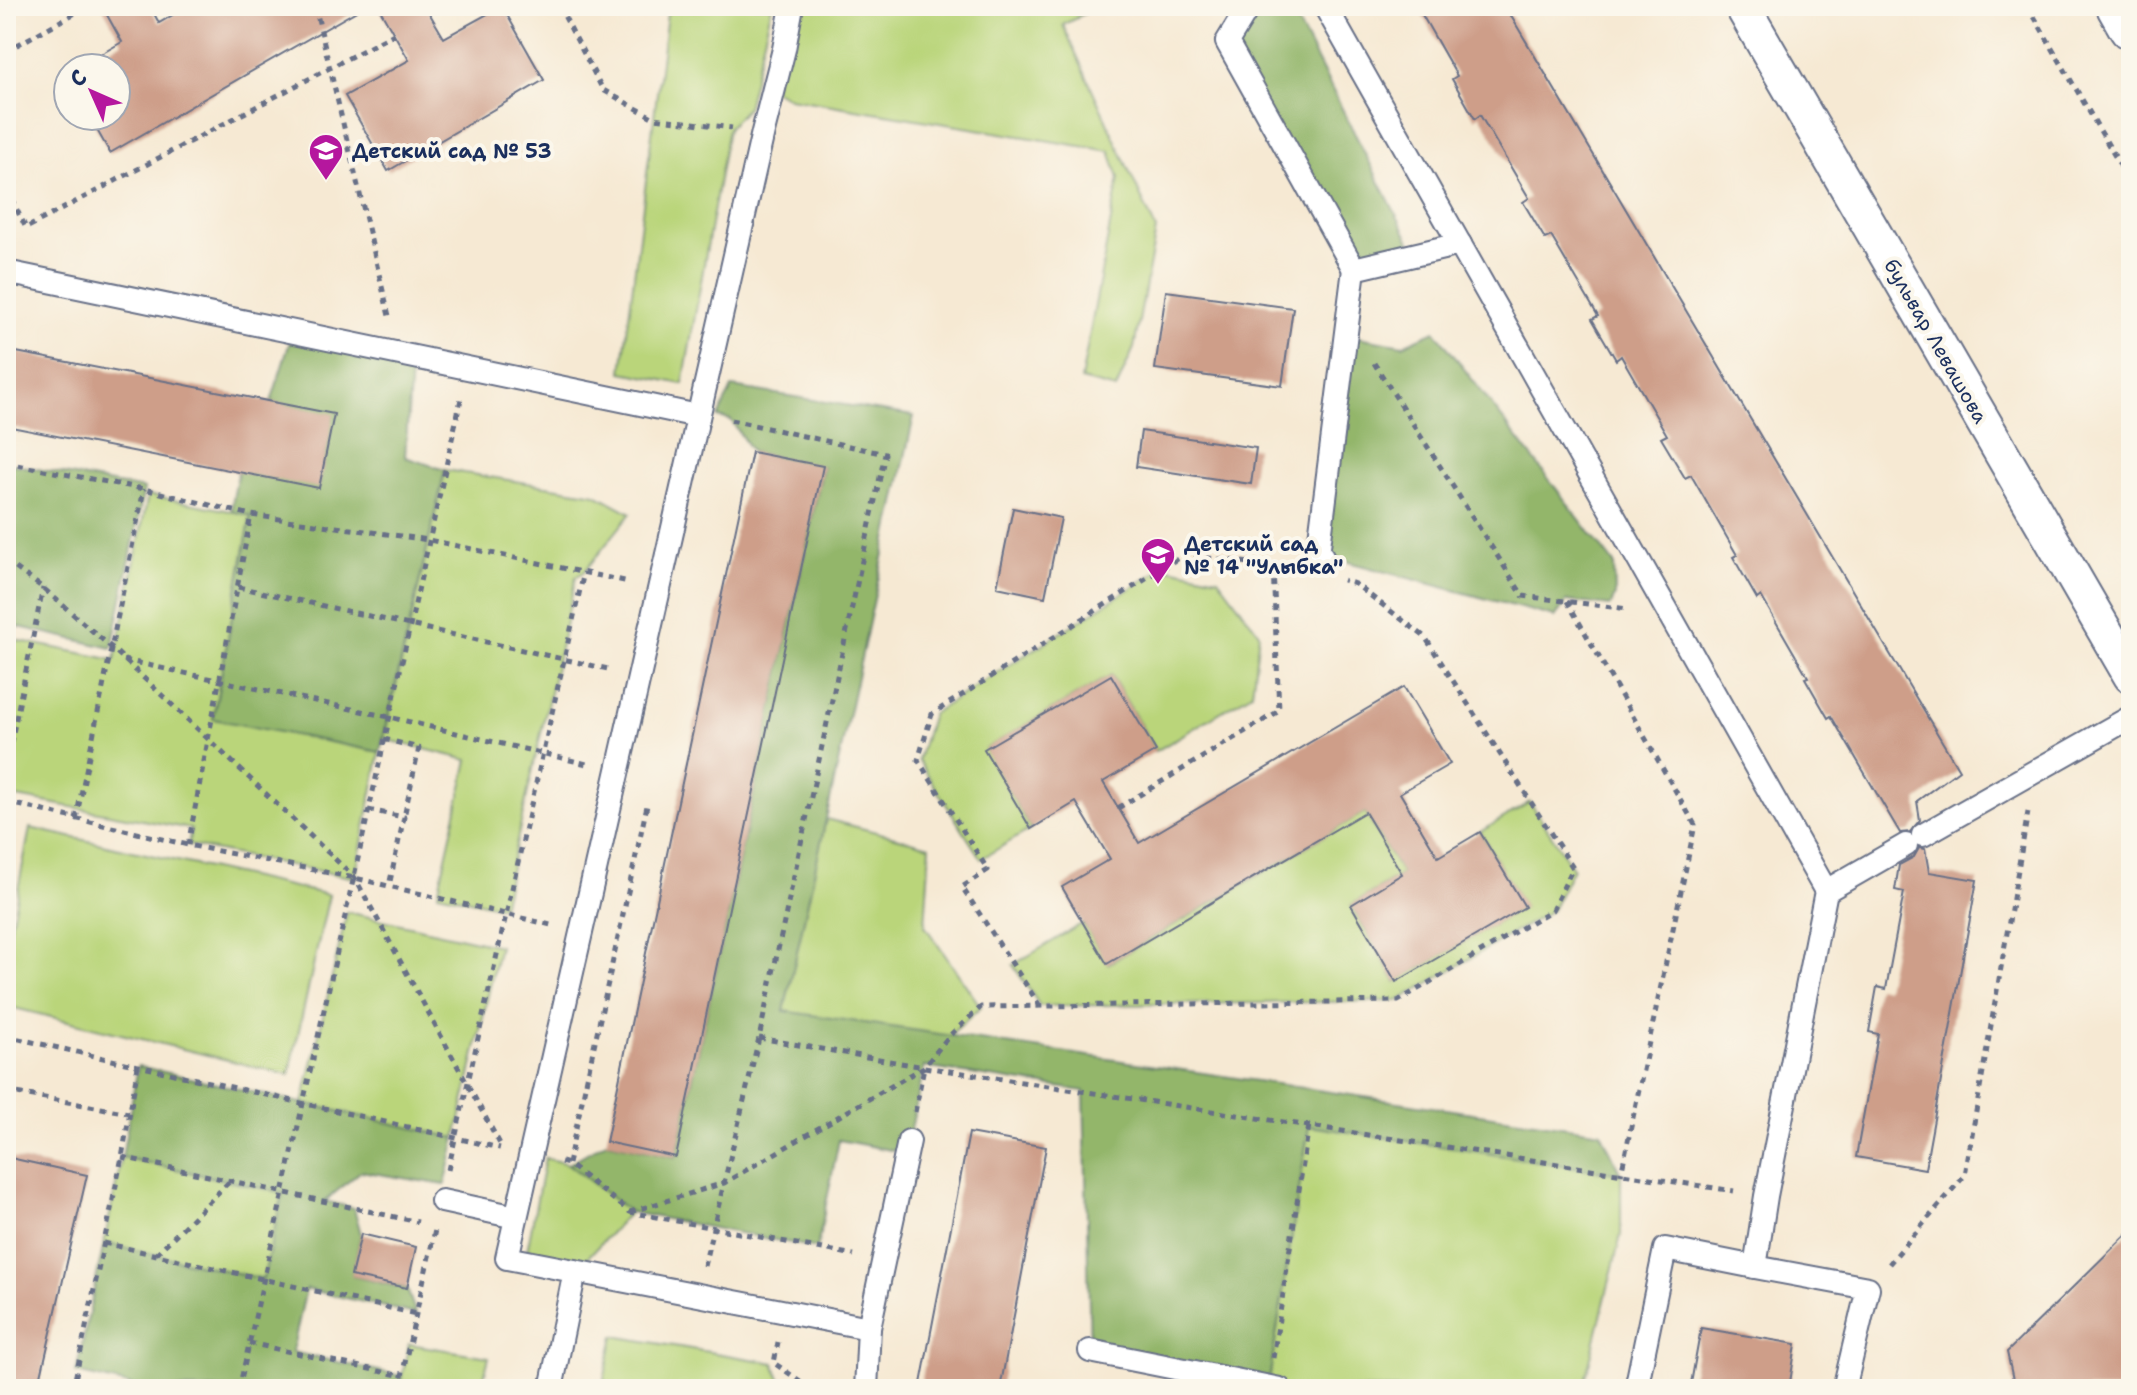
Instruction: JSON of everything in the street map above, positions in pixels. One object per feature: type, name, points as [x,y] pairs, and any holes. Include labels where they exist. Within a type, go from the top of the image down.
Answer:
[{"type":"main road","points":[[2119,6],[2131,27]]},
{"type":"street","name":"бульвар Левашова","points":[[1742,6],[2131,676]]},
{"type":"lane","points":[[792,6],[507,1258],[869,1328]]},
{"type":"lane","points":[[1249,6],[1227,42],[1354,269],[1318,554],[1326,566]]},
{"type":"lane","points":[[1325,6],[1826,891],[1755,1267]]},
{"type":"lane","points":[[1354,269],[1460,244]]},
{"type":"lane","points":[[6,272],[699,414]]},
{"type":"lane","points":[[1826,891],[2131,717]]},
{"type":"lane","points":[[866,1389],[869,1328],[909,1141]]},
{"type":"lane","points":[[442,1201],[516,1217]]},
{"type":"lane","points":[[1636,1389],[1665,1249],[1868,1288],[1844,1389]]},
{"type":"lane","points":[[551,1389],[575,1271]]},
{"type":"lane","points":[[1090,1351],[1274,1388]]},
{"type":"path","points":[[6,51],[88,6]]},
{"type":"path","points":[[315,6],[391,325]]},
{"type":"path","points":[[559,6],[603,90],[654,118],[763,132]]},
{"type":"path","points":[[2028,6],[2131,184]]},
{"type":"path","points":[[6,188],[26,228],[394,34]]},
{"type":"path","points":[[1348,321],[1523,596],[1669,614]]},
{"type":"path","points":[[239,1389],[468,368]]},
{"type":"path","points":[[698,1295],[759,1038],[885,454],[699,414]]},
{"type":"path","points":[[6,463],[144,489],[251,515],[429,540],[660,588]]},
{"type":"path","points":[[76,819],[144,489]]},
{"type":"path","points":[[188,845],[251,515]]},
{"type":"path","points":[[1040,1006],[962,887],[988,870],[918,760],[932,714],[1184,555],[1295,569]]},
{"type":"path","points":[[6,561],[43,588],[112,648],[355,878],[502,1148],[6,1036]]},
{"type":"path","points":[[1118,808],[1279,711],[1273,566]]},
{"type":"path","points":[[630,1212],[724,1183],[924,1067],[949,1036],[981,1007],[1398,1001],[1552,910],[1573,868],[1425,637],[1326,566]]},
{"type":"path","points":[[442,1201],[584,572]]},
{"type":"path","points":[[238,587],[639,676]]},
{"type":"path","points":[[6,767],[43,588]]},
{"type":"path","points":[[1567,601],[1695,825],[1621,1174]]},
{"type":"path","points":[[123,660],[389,717],[618,772]]},
{"type":"path","points":[[384,739],[419,748],[389,886]]},
{"type":"path","points":[[1868,1288],[1965,1175],[2035,771]]},
{"type":"path","points":[[6,802],[188,845],[355,878],[581,932]]},
{"type":"path","points":[[368,810],[404,817]]},
{"type":"path","points":[[759,1038],[924,1067],[1766,1196]]},
{"type":"path","points":[[73,1389],[138,1066]]},
{"type":"path","points":[[909,1141],[924,1067]]},
{"type":"path","points":[[6,1091],[129,1113]]},
{"type":"path","points":[[1274,1388],[1309,1125]]},
{"type":"path","points":[[530,1154],[568,1164],[630,1212],[884,1261]]},
{"type":"path","points":[[122,1157],[436,1226],[399,1389]]},
{"type":"path","points":[[155,1255],[230,1181]]},
{"type":"path","points":[[104,1243],[416,1314]]},
{"type":"path","points":[[782,1311],[774,1363],[803,1383],[805,1389]]},
{"type":"path","points":[[249,1343],[402,1376]]},
{"type":"green space","points":[[668,6],[772,6],[747,108],[728,128],[683,384],[622,372]]},
{"type":"green space","points":[[792,6],[1098,6],[1063,25],[1156,230],[1134,348],[1116,389],[1081,380],[1119,178],[1110,151],[789,98],[773,90]]},
{"type":"green space","points":[[1249,6],[1292,11],[1417,255],[1354,269],[1227,42]]},
{"type":"green space","points":[[1348,321],[1358,337],[1403,345],[1435,331],[1614,564],[1615,595],[1611,606],[1567,601],[1555,617],[1318,554]]},
{"type":"green space","points":[[293,332],[412,356],[405,457],[445,470],[380,752],[213,719],[251,516],[231,511],[238,471],[319,487],[333,415],[271,402]]},
{"type":"green space","points":[[732,387],[914,416],[784,1011],[1601,1132],[1621,1174],[1309,1126],[1268,1387],[1090,1351],[1084,1091],[924,1067],[906,1153],[839,1140],[817,1248],[630,1212],[568,1164],[606,1142],[676,1157],[823,467],[752,452],[731,420],[718,417]]},
{"type":"green space","points":[[6,463],[144,489],[112,648],[6,624]]},
{"type":"green space","points":[[445,470],[596,494],[631,513],[584,572],[576,577],[502,907],[438,893],[468,760],[384,739]]},
{"type":"green space","points":[[148,495],[251,515],[213,718],[380,752],[355,878],[188,845],[191,829],[6,795],[6,638],[115,660]]},
{"type":"green space","points":[[1164,567],[1218,578],[1259,633],[1252,693],[1156,751],[1111,675],[985,749],[1031,829],[981,859],[918,760],[932,714]]},
{"type":"green space","points":[[1530,802],[1573,868],[1552,910],[1398,1001],[1040,1006],[1013,965],[1083,923],[1108,964],[1365,812],[1402,874],[1351,905],[1396,982],[1524,907],[1480,832]]},
{"type":"green space","points":[[826,819],[930,846],[925,926],[981,1007],[949,1036],[784,1012]]},
{"type":"green space","points":[[30,828],[329,895],[289,1075],[6,1006],[6,951]]},
{"type":"green space","points":[[347,912],[499,946],[456,1138],[303,1103]]},
{"type":"green space","points":[[138,1066],[456,1138],[445,1185],[361,1171],[325,1201],[354,1208],[361,1234],[352,1276],[407,1289],[416,1314],[306,1289],[292,1352],[402,1376],[399,1389],[147,1389],[76,1373],[104,1243],[263,1279],[283,1193],[122,1157]]},
{"type":"green space","points":[[1309,1125],[1621,1174],[1621,1235],[1583,1389],[1268,1387]]},
{"type":"green space","points":[[122,1157],[283,1193],[264,1279],[104,1243]]},
{"type":"green space","points":[[545,1158],[568,1164],[630,1212],[575,1271],[525,1261]]},
{"type":"green space","points":[[614,1336],[774,1363],[784,1389],[602,1389]]},
{"type":"green space","points":[[409,1344],[489,1357],[481,1389],[399,1389]]},
{"type":"building","points":[[102,6],[150,6],[159,23],[188,6],[365,6],[110,153],[98,132],[132,132],[132,52],[105,52],[122,42]]},
{"type":"building","points":[[378,6],[425,6],[444,38],[502,6],[544,80],[388,171],[345,96],[409,60]]},
{"type":"building","points":[[1417,6],[1505,6],[1959,770],[1917,801],[1920,820],[1910,832],[1900,833],[1831,716],[1828,718],[1761,596],[1757,599],[1733,557],[1737,555],[1691,475],[1685,478],[1661,438],[1667,435],[1621,356],[1616,360],[1592,319],[1598,316],[1551,236],[1545,239],[1523,202],[1529,198],[1480,115],[1475,119],[1452,79],[1457,76]]},
{"type":"building","points":[[1166,291],[1293,308],[1282,386],[1155,369]]},
{"type":"building","points":[[6,350],[334,414],[319,488],[6,426]]},
{"type":"building","points":[[1141,431],[1256,448],[1251,484],[1136,467]]},
{"type":"building","points":[[752,452],[823,466],[676,1157],[606,1142]]},
{"type":"building","points":[[1013,508],[1061,518],[1045,597],[997,587]]},
{"type":"building","points":[[1111,675],[1156,751],[1103,782],[1139,843],[1404,687],[1450,764],[1400,793],[1438,857],[1480,832],[1525,907],[1396,982],[1351,905],[1402,874],[1365,812],[1107,964],[1062,887],[1110,859],[1076,802],[1031,829],[984,749]]},
{"type":"building","points":[[1919,848],[1925,849],[1929,872],[1977,880],[1925,1169],[1856,1157],[1878,1034],[1869,1032],[1877,987],[1886,989],[1904,892],[1895,890],[1899,865],[1914,857]]},
{"type":"building","points":[[969,1133],[1046,1147],[1000,1389],[920,1389]]},
{"type":"building","points":[[6,1157],[87,1175],[38,1389],[6,1389]]},
{"type":"building","points":[[2131,1230],[2131,1389],[2015,1389],[2007,1352]]},
{"type":"building","points":[[361,1234],[416,1247],[407,1288],[351,1276]]},
{"type":"building","points":[[1701,1328],[1796,1344],[1789,1389],[1690,1389]]},
{"type":"place","name":"Детский сад № 53","points":[[326,182]]},
{"type":"place","name":"Детский сад № 14 \"Улыбка\"","points":[[1158,586]]}]
